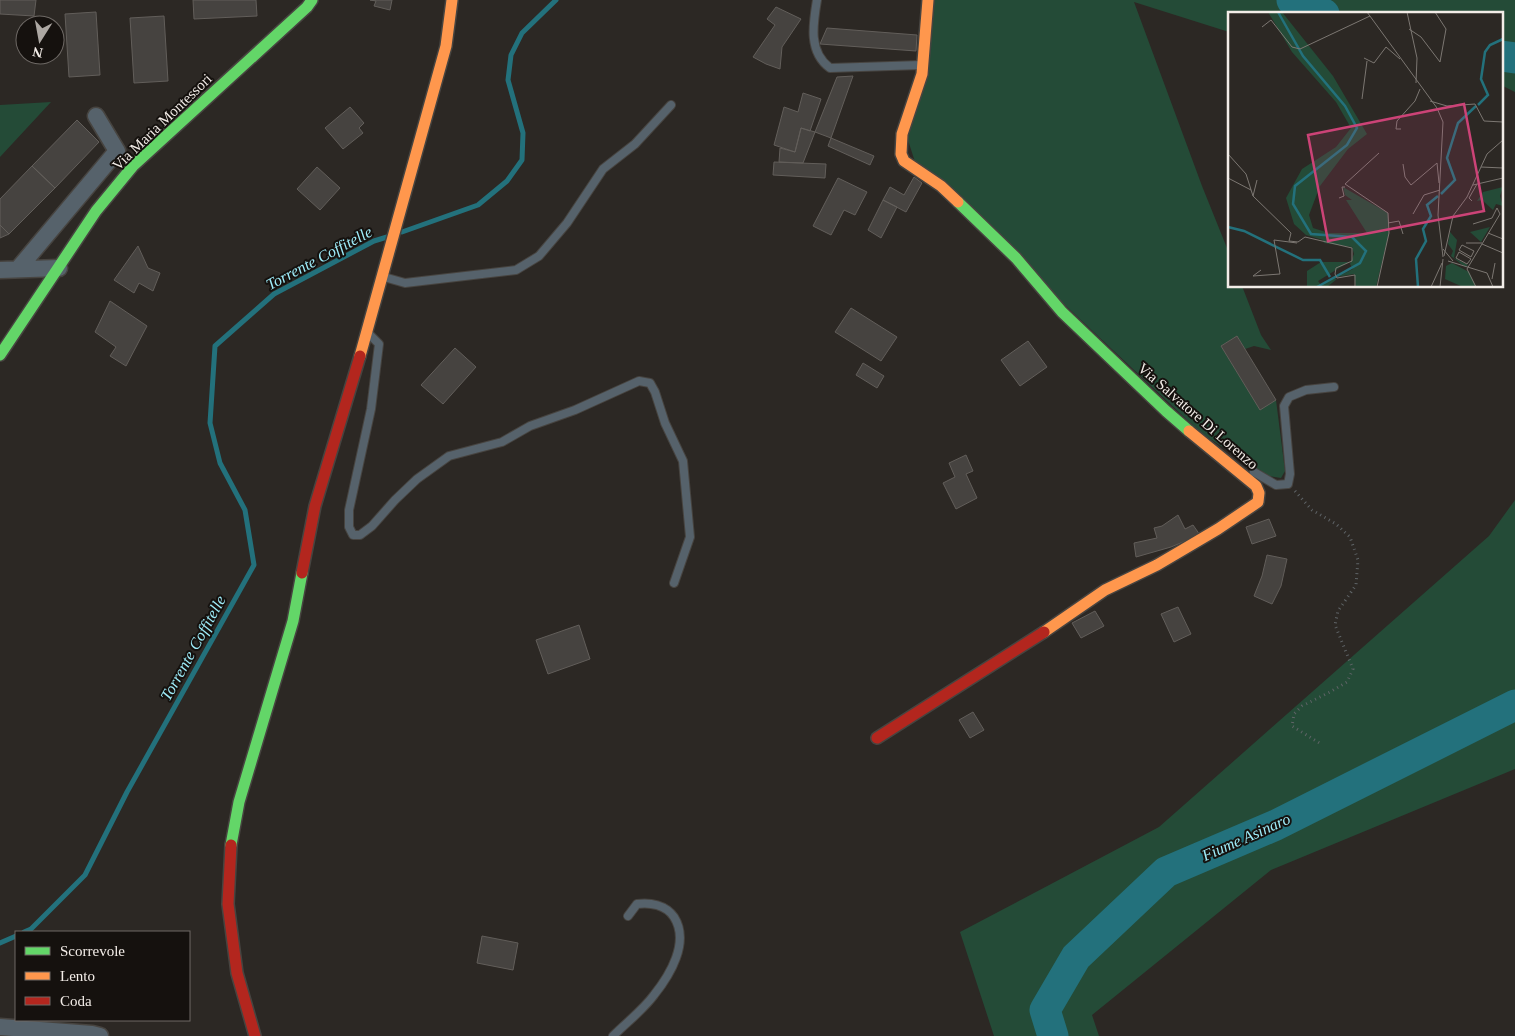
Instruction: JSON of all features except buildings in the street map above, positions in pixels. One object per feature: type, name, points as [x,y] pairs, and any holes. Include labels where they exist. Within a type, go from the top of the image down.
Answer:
[{"type":"street","name":"Via Maria Montessori","points":[[0,355],[96,211],[133,166],[307,8],[312,0]]},
{"type":"street","points":[[254,1036],[237,972],[229,914],[231,840],[239,802],[293,621],[315,506],[367,332],[446,46],[452,0]]},
{"type":"street","name":"Via Salvatore Di Lorenzo","points":[[877,738],[1014,652],[1105,590],[1157,565],[1218,529],[1258,502],[1259,493],[1256,486],[1166,412],[1062,312],[1016,258],[989,230],[941,186],[904,161],[901,154],[902,134],[922,74],[928,0]]},
{"type":"street","points":[[18,269],[117,151],[96,116]]},
{"type":"street","points":[[0,270],[59,268]]},
{"type":"street","points":[[0,1027],[100,1036]]},
{"type":"lane","points":[[817,0],[814,20],[814,42],[821,62],[830,68],[923,65]]},
{"type":"lane","points":[[382,277],[405,283],[516,270],[539,256],[567,223],[603,169],[635,144],[672,105]]},
{"type":"lane","points":[[367,332],[379,344],[371,409],[349,510],[349,527],[353,535],[360,535],[372,526],[417,479],[449,456],[502,442],[530,426],[575,410],[639,381],[650,383],[656,392],[665,423],[683,461],[690,538],[674,583]]},
{"type":"lane","points":[[1209,446],[1276,485],[1288,484],[1290,474],[1284,406],[1289,397],[1306,390],[1334,387]]},
{"type":"lane","points":[[613,1036],[654,996],[672,967],[680,942],[678,924],[670,911],[649,902],[636,904],[628,916]]},
{"type":"path","points":[[1288,484],[1312,510],[1336,524],[1350,537],[1358,560],[1356,585],[1338,611],[1335,625],[1353,669],[1347,682],[1302,706],[1294,714],[1292,726],[1321,744]]},
{"type":"green space","points":[[932,0],[1515,0],[1515,92],[1502,86],[1502,12],[1228,12],[1228,32],[1134,2],[1228,251],[1228,288],[1243,288],[1261,335],[1271,350],[1254,346],[1245,349],[1237,336],[1221,346],[1260,409],[1276,400],[1285,471],[1281,478],[1269,476],[1202,434],[916,165],[906,134]]},
{"type":"green space","points":[[51,102],[0,157],[0,105]]},
{"type":"green space","points":[[1515,500],[1515,769],[1271,870],[1092,1015],[1099,1036],[994,1036],[960,932],[1159,827],[1489,536]]},
{"type":"waterway","name":"Torrente Coffitelle","points":[[402,232],[478,205],[507,181],[522,160],[523,133],[508,80],[511,55],[522,33],[556,0]]},
{"type":"waterway","name":"Fiume Asinaro","points":[[1292,0],[1319,12]]},
{"type":"waterway","name":"Fiume Asinaro","points":[[1502,56],[1515,58]]},
{"type":"waterway","name":"Torrente Coffitelle","points":[[26,931],[31,929],[85,875],[127,792],[254,565],[245,510],[220,463],[210,423],[215,346],[274,294],[374,241],[387,237]]},
{"type":"waterway","name":"Fiume Asinaro","points":[[1053,1036],[1045,1010],[1076,957],[1166,872],[1276,825],[1515,705]]},
{"type":"waterway","name":"Torrente Coffitelle","points":[[0,943],[15,936]]},
{"type":"traffic: fast","points":[[0,355],[96,211],[133,166],[307,7],[312,0]]},
{"type":"traffic: fast","points":[[958,202],[1016,258],[1062,312],[1189,431]]},
{"type":"traffic: fast","points":[[231,845],[239,802],[293,621],[302,573]]},
{"type":"traffic: slow","points":[[360,356],[446,46],[452,0]]},
{"type":"traffic: slow","points":[[928,0],[922,74],[902,134],[901,154],[904,161],[941,186],[958,202]]},
{"type":"traffic: slow","points":[[1044,632],[1105,590],[1157,565],[1218,529],[1258,502],[1259,493],[1256,486],[1189,431]]},
{"type":"traffic: jam","points":[[302,573],[315,506],[360,356]]},
{"type":"traffic: jam","points":[[877,738],[1044,632]]},
{"type":"traffic: jam","points":[[231,845],[228,904],[237,973],[255,1036]]}]
